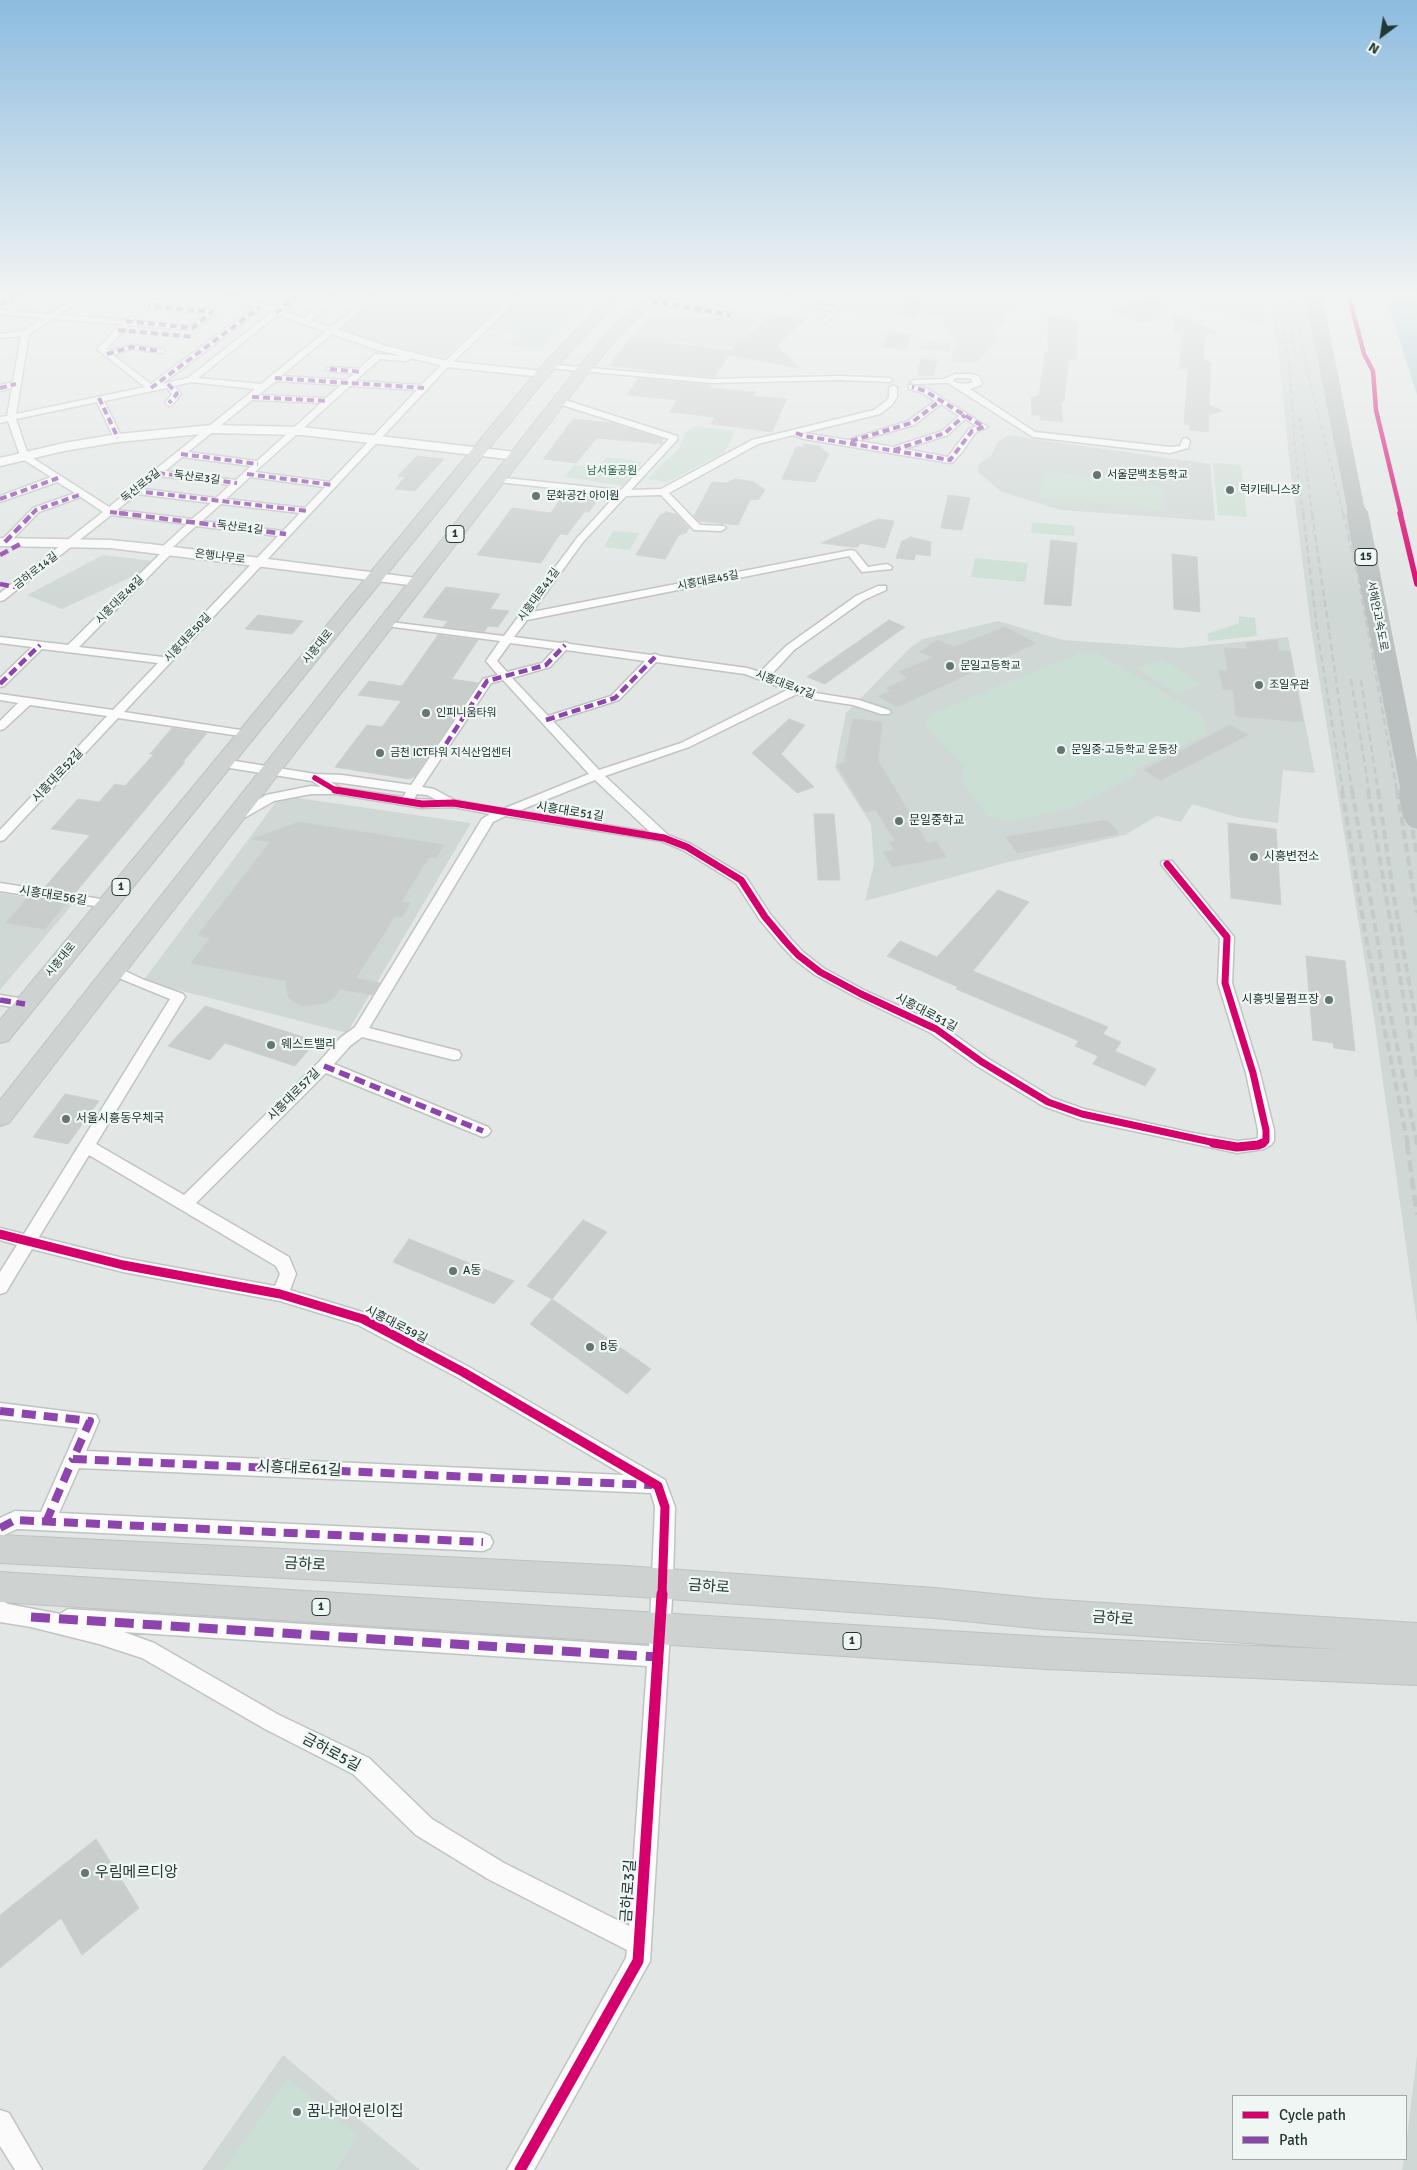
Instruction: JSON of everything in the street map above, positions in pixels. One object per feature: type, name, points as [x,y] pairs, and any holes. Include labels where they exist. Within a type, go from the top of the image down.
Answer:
[{"type":"highway","name":"서해안고속도로","points":[[1334,398],[1417,816]]},
{"type":"highway","name":"서해안고속도로","points":[[1348,398],[1396,626]]},
{"type":"main road","name":"시흥대로","points":[[0,1035],[523,398]]},
{"type":"main road","name":"1","points":[[0,1117],[561,398]]},
{"type":"main road","name":"금하로","points":[[0,1549],[663,1583],[1042,1614],[1417,1639]]},
{"type":"main road","name":"1","points":[[0,1587],[658,1643],[1046,1653],[1417,1669]]},
{"type":"street","points":[[14,398],[11,416],[24,456],[110,512],[194,522]]},
{"type":"street","points":[[0,420],[11,416],[98,398]]},
{"type":"street","points":[[99,398],[118,438]]},
{"type":"street","points":[[169,403],[173,398]]},
{"type":"street","name":"독산로5길","points":[[71,543],[250,398]]},
{"type":"street","points":[[276,398],[328,401]]},
{"type":"street","name":"독산로3길","points":[[167,550],[194,522],[331,398]]},
{"type":"street","name":"독산로1길","points":[[259,562],[415,398]]},
{"type":"street","points":[[498,479],[622,493],[664,492],[746,446],[877,412],[892,398]]},
{"type":"street","points":[[796,433],[804,436],[950,460],[960,450],[972,431],[984,427],[937,398]]},
{"type":"street","points":[[979,398],[1033,434],[1170,450],[1184,448],[1186,440]]},
{"type":"street","points":[[847,442],[911,423],[940,400]]},
{"type":"street","name":"시흥대로41길","points":[[559,401],[668,434],[674,438],[646,471],[622,493],[580,540],[491,661],[597,775],[664,838]]},
{"type":"street","points":[[893,450],[945,433],[965,415]]},
{"type":"street","points":[[0,462],[118,438],[212,430],[294,431],[516,456]]},
{"type":"street","name":"독산로3길","points":[[181,454],[258,464]]},
{"type":"street","name":"독산로3길","points":[[158,473],[237,483]]},
{"type":"street","points":[[247,474],[333,485]]},
{"type":"street","points":[[0,499],[58,478]]},
{"type":"street","name":"독산로3길","points":[[135,491],[218,501]]},
{"type":"street","points":[[664,492],[697,528],[721,528]]},
{"type":"street","points":[[2,546],[36,510],[82,494]]},
{"type":"street","name":"독산로1길","points":[[218,501],[308,511]]},
{"type":"street","name":"독산로1길","points":[[194,522],[286,534]]},
{"type":"street","name":"은행나무로","points":[[2,546],[22,543],[71,543],[167,550],[417,582]]},
{"type":"street","name":"금하로14길","points":[[0,598],[71,543]]},
{"type":"street","name":"시흥대로48길","points":[[71,649],[167,550]]},
{"type":"street","name":"시흥대로45길","points":[[524,617],[851,553],[866,570],[887,566]]},
{"type":"street","name":"시흥대로50길","points":[[116,714],[259,562]]},
{"type":"street","points":[[0,584],[15,588]]},
{"type":"street","points":[[763,676],[790,648],[860,598],[882,588]]},
{"type":"street","name":"시흥대로47길","points":[[386,623],[565,645],[747,671],[796,690],[826,698],[855,702],[885,712]]},
{"type":"street","points":[[0,640],[166,662]]},
{"type":"street","points":[[0,684],[40,645]]},
{"type":"street","points":[[406,802],[487,681],[546,665],[565,645]]},
{"type":"street","points":[[546,720],[615,698],[655,657]]},
{"type":"street","name":"시흥대로51길","points":[[324,1066],[345,1042],[360,1031],[488,819],[597,775],[685,745],[796,690]]},
{"type":"street","points":[[0,697],[247,734]]},
{"type":"street","points":[[0,727],[27,701]]},
{"type":"street","name":"시흥대로52길","points":[[0,837],[116,714]]},
{"type":"street","name":"시흥대로51길","points":[[222,763],[315,778],[342,779],[430,792],[453,803]]},
{"type":"street","name":"시흥대로51길","points":[[315,778],[337,791],[422,804],[453,803],[664,838],[687,847],[741,880],[765,917],[786,942],[798,955],[820,972],[861,994],[936,1029],[982,1062],[1048,1102],[1082,1114],[1188,1138],[1237,1147],[1258,1145],[1266,1142],[1266,1130],[1252,1073],[1225,983],[1227,937],[1167,864]]},
{"type":"street","points":[[229,823],[270,798],[311,790],[337,791]]},
{"type":"street","name":"시흥대로56길","points":[[0,887],[107,904]]},
{"type":"street","points":[[0,1286],[178,997],[137,982],[114,971]]},
{"type":"street","points":[[0,1000],[25,1004]]},
{"type":"street","points":[[360,1031],[454,1054]]},
{"type":"street","name":"시흥대로57길","points":[[185,1204],[324,1066],[483,1131]]},
{"type":"street","points":[[87,1146],[283,1262],[288,1274],[280,1294]]},
{"type":"street","name":"시흥대로59길","points":[[0,1234],[123,1265],[280,1294],[363,1319],[472,1377],[658,1486]]},
{"type":"street","points":[[0,1411],[90,1421],[46,1522]]},
{"type":"street","name":"시흥대로61길","points":[[73,1459],[658,1486]]},
{"type":"street","points":[[658,1486],[665,1507],[663,1583]]},
{"type":"street","points":[[0,1528],[15,1520],[483,1542]]},
{"type":"street","name":"금하로3길","points":[[520,2170],[638,1961],[663,1583]]},
{"type":"street","name":"금하로5길","points":[[0,1609],[2,1613],[32,1616],[99,1634],[147,1650],[272,1722],[361,1766],[424,1827],[496,1871],[639,1944]]},
{"type":"street","points":[[32,1616],[658,1643]]},
{"type":"street","points":[[0,2122],[29,2170]]},
{"type":"shaded area","points":[[1283,398],[1331,398],[1417,789],[1417,1324],[1374,1018],[1312,635]]},
{"type":"shaded area","name":"서울문백초등학교","points":[[1015,435],[1210,464],[1215,521],[1061,510],[1002,492],[978,472],[979,464],[992,455],[998,441]]},
{"type":"shaded area","points":[[103,555],[154,561],[142,572],[62,609],[27,595]]},
{"type":"shaded area","points":[[998,621],[1063,640],[1179,648],[1288,637],[1315,773],[1283,770],[1278,823],[1236,817],[1192,804],[1181,822],[1157,816],[1125,835],[1005,863],[865,901],[874,864],[871,824],[835,768],[846,713],[911,647],[923,639]]},
{"type":"shaded area","points":[[291,797],[471,823],[347,1033],[143,981],[276,802]]},
{"type":"shaded area","points":[[0,893],[72,905],[0,990]]},
{"type":"shaded area","name":"꿈나래어린이집","points":[[283,2055],[420,2170],[202,2170]]},
{"type":"shaded area","points":[[1417,2055],[1417,2170],[1402,2170],[1404,2160],[1407,2160],[1407,2136]]},
{"type":"green space","points":[[696,426],[735,431],[725,452],[667,482],[647,479],[679,448],[686,432]]},
{"type":"green space","name":"남서울공원","points":[[607,457],[642,462],[624,486],[564,477],[574,465],[598,468]]},
{"type":"green space","name":"럭키테니스장","points":[[1213,463],[1241,465],[1247,517],[1218,515]]},
{"type":"green space","points":[[1047,471],[1163,487],[1163,511],[1070,500],[1064,502],[1037,497]]},
{"type":"green space","points":[[1032,522],[1075,526],[1074,536],[1031,533]]},
{"type":"green space","points":[[613,531],[639,533],[630,550],[604,547]]},
{"type":"green space","points":[[975,558],[1028,563],[1025,582],[971,577]]},
{"type":"green space","points":[[1239,616],[1255,618],[1257,636],[1209,641],[1207,634],[1239,623]]},
{"type":"green space","name":"문일중·고등학교 운동장","points":[[1082,652],[1097,653],[1202,715],[1207,733],[1133,771],[1138,774],[1069,809],[1020,820],[1005,821],[987,816],[964,784],[963,766],[925,725],[933,713]]},
{"type":"green space","points":[[1162,659],[1203,684],[1178,694],[1137,669]]},
{"type":"green space","points":[[288,2078],[358,2136],[336,2170],[224,2170]]},
{"type":"building","points":[[660,398],[787,399],[772,432],[711,424],[715,417],[669,412],[677,400]]},
{"type":"building","points":[[1031,398],[1064,398],[1064,402],[1061,401],[1063,422],[1040,420],[1040,415],[1032,415]]},
{"type":"building","points":[[1186,398],[1209,398],[1209,405],[1223,411],[1209,415],[1208,432],[1190,430],[1190,425],[1184,424]]},
{"type":"building","points":[[573,419],[612,423],[663,439],[662,444],[597,438],[576,463],[543,459]]},
{"type":"building","points":[[804,444],[819,446],[829,454],[815,482],[782,479],[796,447],[802,447]]},
{"type":"building","points":[[417,456],[444,459],[415,491],[395,489],[405,477],[398,476]]},
{"type":"building","points":[[735,479],[754,482],[765,490],[759,499],[750,500],[738,525],[699,521],[694,516],[712,482],[726,483]]},
{"type":"building","points":[[564,494],[599,498],[589,512],[584,512],[567,535],[560,534],[541,563],[477,555],[512,508],[551,513]]},
{"type":"building","points":[[948,495],[970,498],[962,530],[941,528]]},
{"type":"building","points":[[666,512],[676,514],[689,528],[686,533],[679,535],[665,559],[636,555],[659,516]]},
{"type":"building","points":[[878,519],[894,521],[885,548],[860,543],[858,547],[851,547],[821,543]]},
{"type":"building","points":[[911,537],[931,542],[930,556],[916,554],[914,560],[896,558],[902,541]]},
{"type":"building","points":[[1051,540],[1077,543],[1071,606],[1044,604]]},
{"type":"building","points":[[1172,554],[1197,557],[1200,612],[1174,609]]},
{"type":"building","points":[[446,587],[500,594],[490,609],[509,611],[498,627],[488,626],[484,632],[443,627],[448,621],[423,617]]},
{"type":"building","points":[[258,615],[303,621],[292,634],[245,629]]},
{"type":"building","points":[[889,620],[905,627],[825,684],[807,677]]},
{"type":"building","name":"문일고등학교","points":[[1005,627],[1036,643],[897,707],[878,696],[891,691],[886,688],[908,678],[899,672],[934,657],[920,652],[937,640],[954,647]]},
{"type":"building","points":[[438,635],[478,640],[452,679],[478,683],[415,776],[409,779],[335,767],[367,725],[382,727],[401,701],[358,695],[369,681],[402,686]]},
{"type":"building","name":"조일우관","points":[[1277,640],[1279,651],[1290,651],[1303,722],[1236,716],[1233,690],[1223,690],[1219,670],[1228,671],[1224,648],[1248,649],[1246,643]]},
{"type":"building","points":[[789,719],[805,725],[781,754],[814,787],[797,793],[752,753]]},
{"type":"building","name":"문일중학교","points":[[853,719],[882,722],[878,760],[927,843],[936,841],[946,857],[892,867],[883,852],[894,850],[889,842],[895,841],[876,810],[865,812],[837,765],[844,763]]},
{"type":"building","points":[[1230,725],[1248,735],[1161,780],[1144,770]]},
{"type":"building","points":[[172,728],[207,733],[75,893],[44,888],[90,835],[51,829],[78,799],[99,802],[115,784],[125,786],[154,754],[150,754]]},
{"type":"building","points":[[814,814],[834,814],[840,880],[818,880]]},
{"type":"building","points":[[1107,820],[1119,834],[1017,853],[1006,837]]},
{"type":"building","points":[[299,822],[444,845],[436,858],[429,857],[401,902],[410,903],[402,917],[395,916],[356,978],[380,983],[372,995],[340,989],[334,998],[325,1003],[302,1006],[293,1002],[288,996],[286,981],[191,963],[210,938],[198,935],[270,842],[252,839]]},
{"type":"building","name":"시흥변전소","points":[[1228,823],[1276,829],[1281,905],[1231,898]]},
{"type":"building","points":[[998,890],[1029,902],[973,971],[1108,1027],[1103,1034],[1121,1042],[1115,1051],[1156,1069],[1145,1086],[1093,1064],[1098,1056],[1075,1046],[1079,1041],[956,989],[958,987],[887,956],[900,941],[937,957]]},
{"type":"building","points":[[27,898],[66,903],[45,929],[6,923]]},
{"type":"building","name":"시흥빗물펌프장","points":[[1306,956],[1345,961],[1355,1051],[1334,1048],[1333,1043],[1313,1040]]},
{"type":"building","name":"웨스트밸리","points":[[205,1006],[316,1041],[295,1066],[225,1043],[210,1060],[168,1046]]},
{"type":"building","name":"서울시흥동우체국","points":[[65,1094],[99,1101],[68,1144],[33,1137]]},
{"type":"building","points":[[583,1220],[607,1232],[552,1299],[527,1286]]},
{"type":"building","name":"A동","points":[[409,1239],[514,1281],[494,1304],[393,1262]]},
{"type":"building","name":"B동","points":[[552,1299],[651,1369],[627,1394],[530,1324]]},
{"type":"building","name":"우림메르디앙","points":[[96,1839],[139,1908],[82,1955],[61,1918],[0,1968],[0,1915]]},
{"type":"railway","points":[[1292,398],[1303,514]]},
{"type":"railway","points":[[1314,398],[1343,514]]},
{"type":"railway","points":[[1300,417],[1312,514]]},
{"type":"railway","points":[[1303,513],[1318,636],[1343,791]]},
{"type":"railway","points":[[1312,513],[1352,791]]},
{"type":"railway","points":[[1343,513],[1358,576],[1397,791]]},
{"type":"railway","points":[[1372,612],[1405,791]]},
{"type":"railway","points":[[1351,679],[1369,791]]},
{"type":"railway","points":[[1361,680],[1378,791]]},
{"type":"railway","points":[[1342,790],[1366,938],[1408,1144]]},
{"type":"railway","points":[[1352,790],[1388,1002],[1417,1144]]},
{"type":"railway","points":[[1368,790],[1417,1077]]},
{"type":"railway","points":[[1378,790],[1394,898],[1417,1026]]},
{"type":"railway","points":[[1397,790],[1417,913]]},
{"type":"railway","points":[[1405,790],[1417,855]]},
{"type":"railway","points":[[1407,1143],[1417,1215]]},
{"type":"marked path","points":[[99,398],[118,438]]},
{"type":"marked path","points":[[169,403],[173,398]]},
{"type":"marked path","points":[[276,398],[328,401]]},
{"type":"marked path","points":[[796,433],[804,436],[950,460],[972,431],[984,427],[937,398]]},
{"type":"marked path","points":[[851,441],[911,423],[940,401]]},
{"type":"marked path","points":[[894,450],[945,433],[965,415]]},
{"type":"marked path","points":[[181,454],[258,464]]},
{"type":"marked path","points":[[158,473],[237,483]]},
{"type":"marked path","points":[[247,474],[333,485]]},
{"type":"marked path","points":[[0,499],[58,478]]},
{"type":"marked path","points":[[135,491],[308,511]]},
{"type":"marked path","points":[[5,542],[36,510],[82,494]]},
{"type":"marked path","points":[[110,512],[286,534]]},
{"type":"marked path","points":[[0,555],[22,543]]},
{"type":"marked path","points":[[0,584],[15,587]]},
{"type":"marked path","points":[[0,684],[40,645]]},
{"type":"marked path","points":[[446,744],[487,681],[546,665],[565,645]]},
{"type":"marked path","points":[[546,720],[615,698],[655,657]]},
{"type":"marked path","points":[[0,1000],[25,1004]]},
{"type":"marked path","points":[[324,1066],[483,1131]]},
{"type":"marked path","points":[[0,1411],[90,1421],[73,1459],[652,1485]]},
{"type":"marked path","points":[[46,1522],[73,1459]]},
{"type":"marked path","points":[[0,1528],[15,1520],[483,1542]]},
{"type":"marked path","points":[[31,1617],[657,1657]]},
{"type":"cycle path","points":[[1375,398],[1376,410],[1417,584]]},
{"type":"cycle path","points":[[315,778],[337,791],[422,804],[453,803],[664,838],[687,847],[741,880],[765,917],[786,942],[798,955],[820,972],[861,994],[936,1029],[982,1062],[1048,1102],[1082,1114],[1188,1138],[1237,1147],[1258,1145],[1266,1141],[1266,1130],[1253,1073],[1225,983],[1227,937],[1167,864]]},
{"type":"cycle path","points":[[0,1234],[123,1265],[280,1294],[363,1319],[463,1372],[658,1486],[665,1507],[663,1583],[638,1961],[520,2170]]},
{"type":"place","name":"서울문백초등학교","points":[[1097,475]]},
{"type":"place","name":"럭키테니스장","points":[[1230,490]]},
{"type":"place","name":"문화공간 아이원","points":[[536,496]]},
{"type":"place","name":"문일고등학교","points":[[950,666]]},
{"type":"place","name":"조일우관","points":[[1259,685]]},
{"type":"place","name":"인피니움타워","points":[[426,713]]},
{"type":"place","name":"문일중·고등학교 운동장","points":[[1061,750]]},
{"type":"place","name":"금천 ICT타워 지식산업센터","points":[[380,753]]},
{"type":"place","name":"문일중학교","points":[[899,821]]},
{"type":"place","name":"시흥변전소","points":[[1254,857]]},
{"type":"place","name":"시흥빗물펌프장","points":[[1329,1000]]},
{"type":"place","name":"웨스트밸리","points":[[271,1045]]},
{"type":"place","name":"서울시흥동우체국","points":[[66,1119]]},
{"type":"place","name":"A동","points":[[453,1271]]},
{"type":"place","name":"B동","points":[[590,1347]]},
{"type":"place","name":"우림메르디앙","points":[[85,1873]]},
{"type":"place","name":"꿈나래어린이집","points":[[297,2112]]}]
